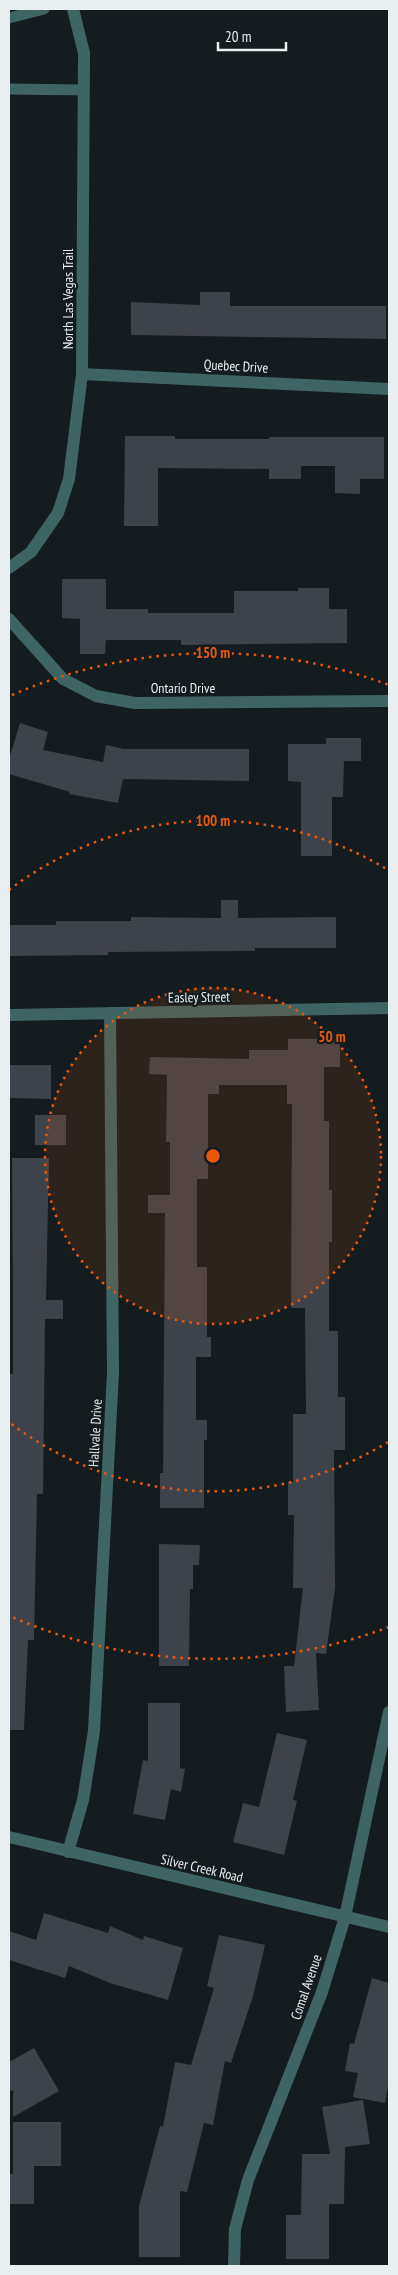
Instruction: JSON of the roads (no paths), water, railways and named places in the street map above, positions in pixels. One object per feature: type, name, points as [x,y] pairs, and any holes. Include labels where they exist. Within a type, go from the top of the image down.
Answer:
[{"type":"street","name":"North Las Vegas Trail","points":[[9,568],[31,552],[58,513],[69,479],[82,374],[84,53],[73,9]]},
{"type":"street","name":"Quebec Drive","points":[[82,374],[389,389]]},
{"type":"street","name":"Ontario Drive","points":[[9,619],[63,680],[96,696],[135,703],[389,701]]},
{"type":"street","name":"Easley Street","points":[[9,1015],[389,1008]]},
{"type":"street","name":"Hallvale Drive","points":[[68,1852],[84,1800],[94,1732],[113,1373],[110,1013]]},
{"type":"street","name":"Comal Avenue","points":[[234,2266],[235,2229],[248,2180],[322,1992],[344,1917],[389,1712]]},
{"type":"street","name":"Silver Creek Road","points":[[9,1837],[389,1927]]},
{"type":"lane","points":[[9,18],[44,9]]},
{"type":"lane","points":[[9,89],[84,90]]}]
